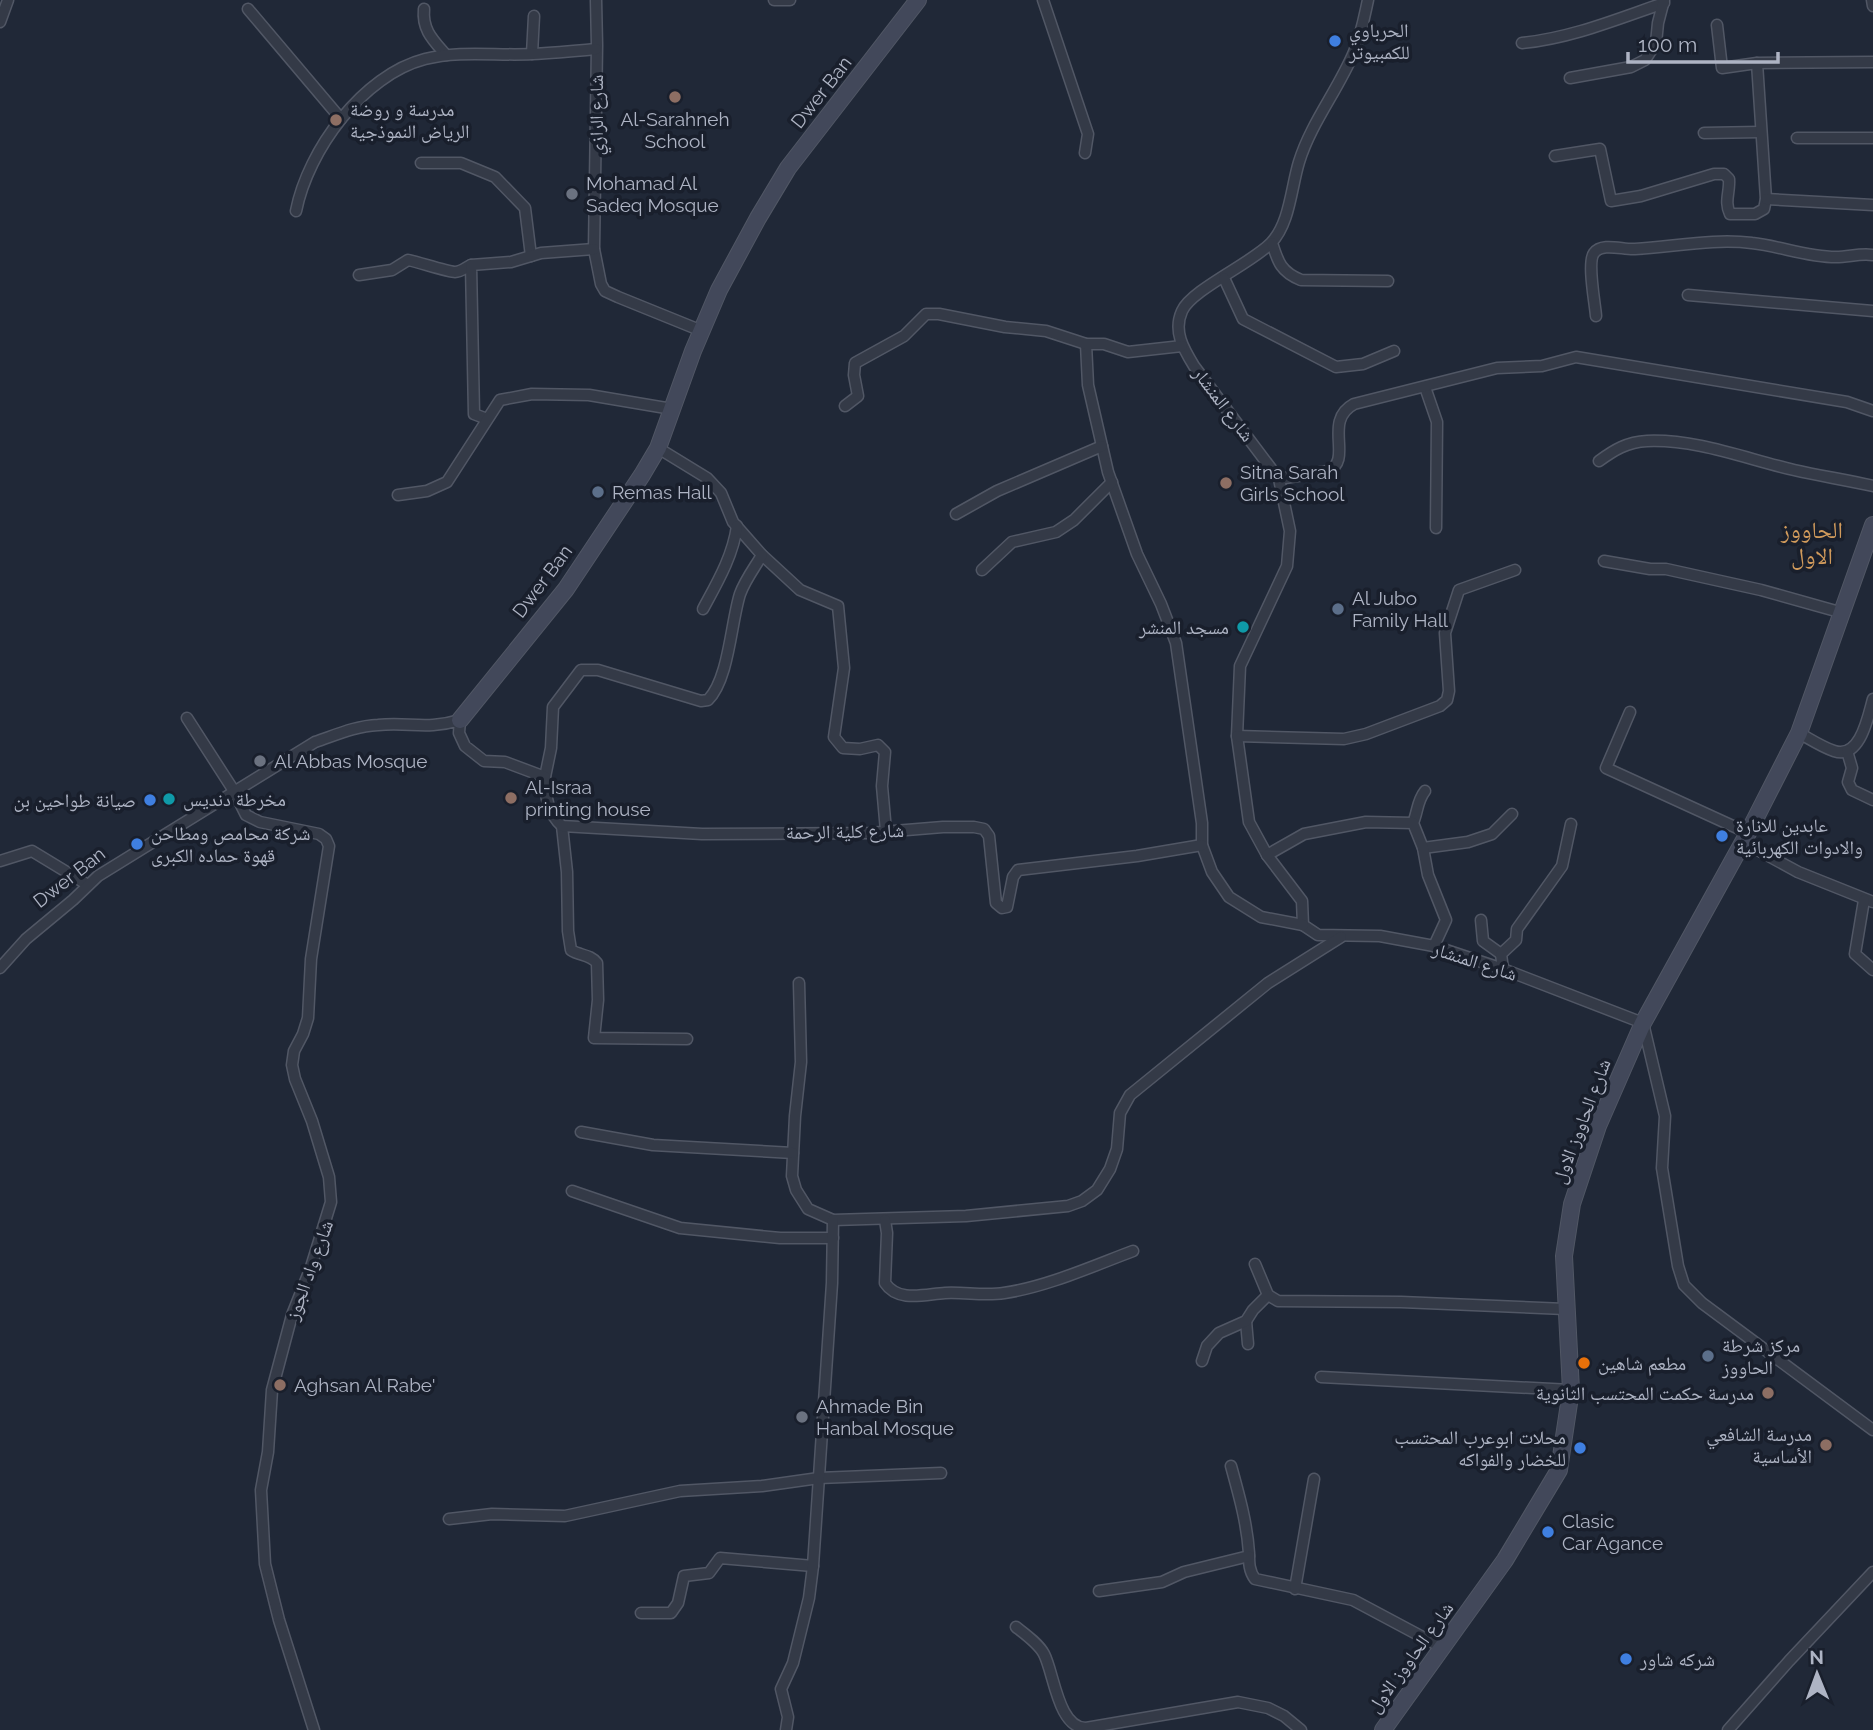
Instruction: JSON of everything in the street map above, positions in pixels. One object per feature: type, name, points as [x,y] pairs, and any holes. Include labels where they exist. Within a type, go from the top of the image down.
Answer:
[{"type":"main road","name":"Dwer Ban","points":[[460,720],[566,589],[658,448],[719,290],[746,240],[788,168],[918,0]]},
{"type":"main road","name":"شارع الحاووز الاول","points":[[1383,1730],[1505,1560],[1559,1470],[1571,1390],[1564,1256],[1572,1204],[1598,1126],[1643,1023],[1746,838],[1799,733],[1873,525]]},
{"type":"street","points":[[0,22],[8,0]]},
{"type":"street","name":"شارع الرازي","points":[[596,0],[594,249],[601,284],[605,291],[702,331]]},
{"type":"street","points":[[774,0],[790,0]]},
{"type":"street","points":[[1043,0],[1088,134],[1085,153]]},
{"type":"street","name":"شارع المنشار","points":[[1303,925],[1302,901],[1267,855],[1249,822],[1237,736],[1240,666],[1287,566],[1290,531],[1279,479],[1194,366],[1182,346],[1178,331],[1183,308],[1193,297],[1272,243],[1283,225],[1299,160],[1320,114],[1353,54],[1361,32],[1367,0]]},
{"type":"street","points":[[1872,0],[1873,6]]},
{"type":"street","points":[[1522,43],[1552,40],[1577,33],[1664,1]]},
{"type":"street","points":[[1570,78],[1631,67],[1645,60],[1656,43],[1664,1]]},
{"type":"street","points":[[248,9],[341,119]]},
{"type":"street","points":[[424,9],[423,23],[427,33],[446,55]]},
{"type":"street","points":[[532,54],[534,16]]},
{"type":"street","points":[[1717,25],[1722,68],[1757,63],[1873,62]]},
{"type":"street","points":[[296,211],[301,189],[341,119],[366,93],[397,71],[424,59],[446,55],[532,54],[596,49]]},
{"type":"street","points":[[1555,156],[1601,149],[1611,201],[1641,196],[1714,174],[1724,174],[1729,179],[1730,190],[1726,204],[1730,214],[1755,214],[1764,209],[1766,199],[1757,63]]},
{"type":"street","points":[[1703,133],[1760,132]]},
{"type":"street","points":[[1797,138],[1873,138]]},
{"type":"street","points":[[421,163],[461,163],[495,177],[525,208],[531,256]]},
{"type":"street","points":[[1766,199],[1873,205]]},
{"type":"street","points":[[1272,243],[1280,268],[1301,279],[1388,282]]},
{"type":"street","points":[[1596,316],[1591,259],[1602,247],[1631,250],[1715,243],[1752,243],[1837,257],[1862,253],[1873,255]]},
{"type":"street","points":[[359,275],[392,270],[408,260],[459,272],[471,265],[511,262],[541,253],[594,249]]},
{"type":"street","points":[[471,265],[474,414],[487,419]]},
{"type":"street","points":[[1224,278],[1243,319],[1336,367],[1363,364],[1394,351]]},
{"type":"street","points":[[1688,295],[1873,311]]},
{"type":"street","points":[[845,406],[858,396],[855,363],[904,336],[926,314],[1046,331],[1086,344],[1104,344],[1128,352],[1182,346]]},
{"type":"street","name":"شارع المنشار","points":[[1086,344],[1088,385],[1101,446],[1137,554],[1176,643],[1202,823],[1202,845],[1212,872],[1229,897],[1261,917],[1303,925],[1318,935],[1380,936],[1434,946],[1503,969],[1643,1023]]},
{"type":"street","points":[[1279,479],[1334,468],[1339,459],[1339,421],[1349,407],[1497,368],[1542,366],[1569,358],[1584,358],[1847,402],[1873,411]]},
{"type":"street","points":[[1425,387],[1437,422],[1436,528]]},
{"type":"street","points":[[398,495],[427,491],[447,482],[500,400],[532,394],[589,395],[672,409]]},
{"type":"street","points":[[1599,461],[1614,449],[1645,441],[1676,442],[1873,486]]},
{"type":"street","points":[[956,514],[997,491],[1101,446]]},
{"type":"street","points":[[658,448],[706,478],[721,493],[737,526],[762,555],[800,590],[838,607],[844,668],[834,737],[843,748],[860,750],[878,745],[885,752],[882,786],[886,831]]},
{"type":"street","points":[[982,570],[1012,542],[1056,532],[1074,520],[1112,482]]},
{"type":"street","points":[[703,609],[722,574],[735,540],[737,526]]},
{"type":"street","points":[[687,1040],[594,1038],[598,1000],[597,963],[593,958],[571,950],[568,872],[562,826],[554,820],[550,810],[545,778],[551,748],[553,707],[581,670],[598,670],[701,701],[708,700],[716,689],[721,673],[741,591],[762,555]]},
{"type":"street","points":[[1604,561],[1666,569],[1761,590],[1843,613]]},
{"type":"street","points":[[1237,736],[1344,739],[1366,734],[1440,706],[1447,700],[1449,691],[1445,633],[1459,590],[1515,570]]},
{"type":"street","points":[[1799,733],[1834,752],[1847,751],[1857,743],[1872,704]]},
{"type":"street","points":[[1630,712],[1606,768],[1746,838],[1798,872],[1869,901],[1855,954],[1873,970]]},
{"type":"street","name":"شارع واد الجوز","points":[[187,718],[234,791],[246,815],[252,820],[319,834],[326,839],[330,849],[311,959],[308,1018],[294,1051],[292,1065],[329,1177],[331,1202],[311,1267],[292,1315],[272,1390],[268,1452],[261,1490],[265,1564],[279,1619],[314,1730]]},
{"type":"street","points":[[460,720],[459,733],[464,746],[484,761],[505,762],[545,778]]},
{"type":"street","name":"Dwer Ban","points":[[0,968],[26,939],[74,901],[88,885],[315,742],[340,732],[384,724],[434,726],[460,720]]},
{"type":"street","points":[[1847,751],[1852,768],[1848,782],[1852,790],[1873,800]]},
{"type":"street","points":[[1425,791],[1418,799],[1419,810],[1413,823],[1423,848],[1428,876],[1446,920],[1434,946]]},
{"type":"street","points":[[1423,848],[1468,842],[1492,834],[1512,814]]},
{"type":"street","points":[[1267,855],[1304,834],[1366,822],[1413,823]]},
{"type":"street","points":[[1501,954],[1516,940],[1517,929],[1562,866],[1571,824]]},
{"type":"street","name":"شارع كلية الرحمة","points":[[562,826],[702,834],[886,831],[943,827],[984,829],[989,836],[996,903],[1002,908],[1007,907],[1013,877],[1018,870],[1137,856],[1202,845]]},
{"type":"street","points":[[0,861],[32,851],[88,885]]},
{"type":"street","points":[[1480,920],[1482,941],[1501,954],[1503,969]]},
{"type":"street","points":[[799,983],[802,1062],[792,1176],[808,1209],[833,1220],[967,1216],[1068,1206],[1089,1197],[1105,1179],[1115,1160],[1120,1113],[1130,1095],[1268,983],[1342,937]]},
{"type":"street","points":[[1643,1023],[1665,1116],[1662,1168],[1678,1266],[1684,1285],[1702,1303],[1873,1430]]},
{"type":"street","points":[[580,1132],[653,1145],[793,1153]]},
{"type":"street","points":[[572,1191],[680,1228],[780,1238],[833,1238]]},
{"type":"street","points":[[786,1730],[788,1711],[781,1689],[793,1663],[813,1566],[833,1220]]},
{"type":"street","points":[[885,1220],[885,1283],[895,1293],[911,1296],[1015,1291],[1133,1251]]},
{"type":"street","points":[[1255,1264],[1268,1295],[1278,1301],[1401,1302],[1565,1309]]},
{"type":"street","points":[[1248,1344],[1247,1321],[1252,1310],[1268,1295]]},
{"type":"street","points":[[1202,1361],[1207,1346],[1219,1333],[1247,1321]]},
{"type":"street","points":[[1321,1377],[1571,1390]]},
{"type":"street","points":[[1231,1466],[1242,1503],[1251,1573],[1255,1579],[1353,1600],[1443,1648]]},
{"type":"street","points":[[449,1519],[492,1514],[565,1516],[680,1491],[762,1486],[819,1478],[941,1473]]},
{"type":"street","points":[[1295,1589],[1314,1479]]},
{"type":"street","points":[[1099,1591],[1162,1582],[1184,1572],[1249,1556]]},
{"type":"street","points":[[641,1613],[671,1612],[678,1603],[684,1576],[709,1573],[720,1558],[813,1566]]},
{"type":"street","points":[[1728,1730],[1873,1572]]},
{"type":"street","points":[[1016,1627],[1044,1652],[1053,1685],[1071,1723],[1078,1727],[1238,1702],[1268,1708],[1284,1716],[1301,1730]]},
{"type":"place","name":"الحرباوي للكمبيوتر","points":[[1335,41]]},
{"type":"place","name":"Al-Sarahneh School","points":[[675,97]]},
{"type":"place","name":"مدرسة و روضة الرياض النموذجية","points":[[336,120]]},
{"type":"place","name":"Mohamad Al Sadeq Mosque","points":[[572,194]]},
{"type":"place","name":"Sitna Sarah Girls School","points":[[1226,483]]},
{"type":"place","name":"Remas Hall","points":[[598,492]]},
{"type":"place","name":"Al Jubo Family Hall","points":[[1338,609]]},
{"type":"place","name":"مسجد المنشر","points":[[1243,627]]},
{"type":"place","name":"Al Abbas Mosque","points":[[260,761]]},
{"type":"place","name":"Al-Israa printing house","points":[[511,798]]},
{"type":"place","name":"مخرطة دنديس","points":[[169,799]]},
{"type":"place","name":"صيانة طواحين بن","points":[[150,800]]},
{"type":"place","name":"عابدين للانارة والادوات الكهربائية","points":[[1722,836]]},
{"type":"place","name":"شركة محامص ومطاحن قهوة حماده الكبرى","points":[[137,844]]},
{"type":"place","name":"مركز شرطة الحاووز","points":[[1708,1356]]},
{"type":"place","name":"مطعم شاهين","points":[[1584,1363]]},
{"type":"place","name":"Aghsan Al Rabe'","points":[[280,1385]]},
{"type":"place","name":"مدرسة حكمت المحتسب الثانوية","points":[[1768,1393]]},
{"type":"place","name":"Ahmade Bin Hanbal Mosque","points":[[802,1417]]},
{"type":"place","name":"مدرسة الشافعي الأساسية","points":[[1826,1445]]},
{"type":"place","name":"محلات ابوعرب المحتسب للخضار والفواكه","points":[[1580,1448]]},
{"type":"place","name":"Clasic Car Agance","points":[[1548,1532]]},
{"type":"place","name":"شركه شاور","points":[[1626,1659]]},
{"type":"district","name":"الحاووز الاول","points":[[1812,542]]}]
